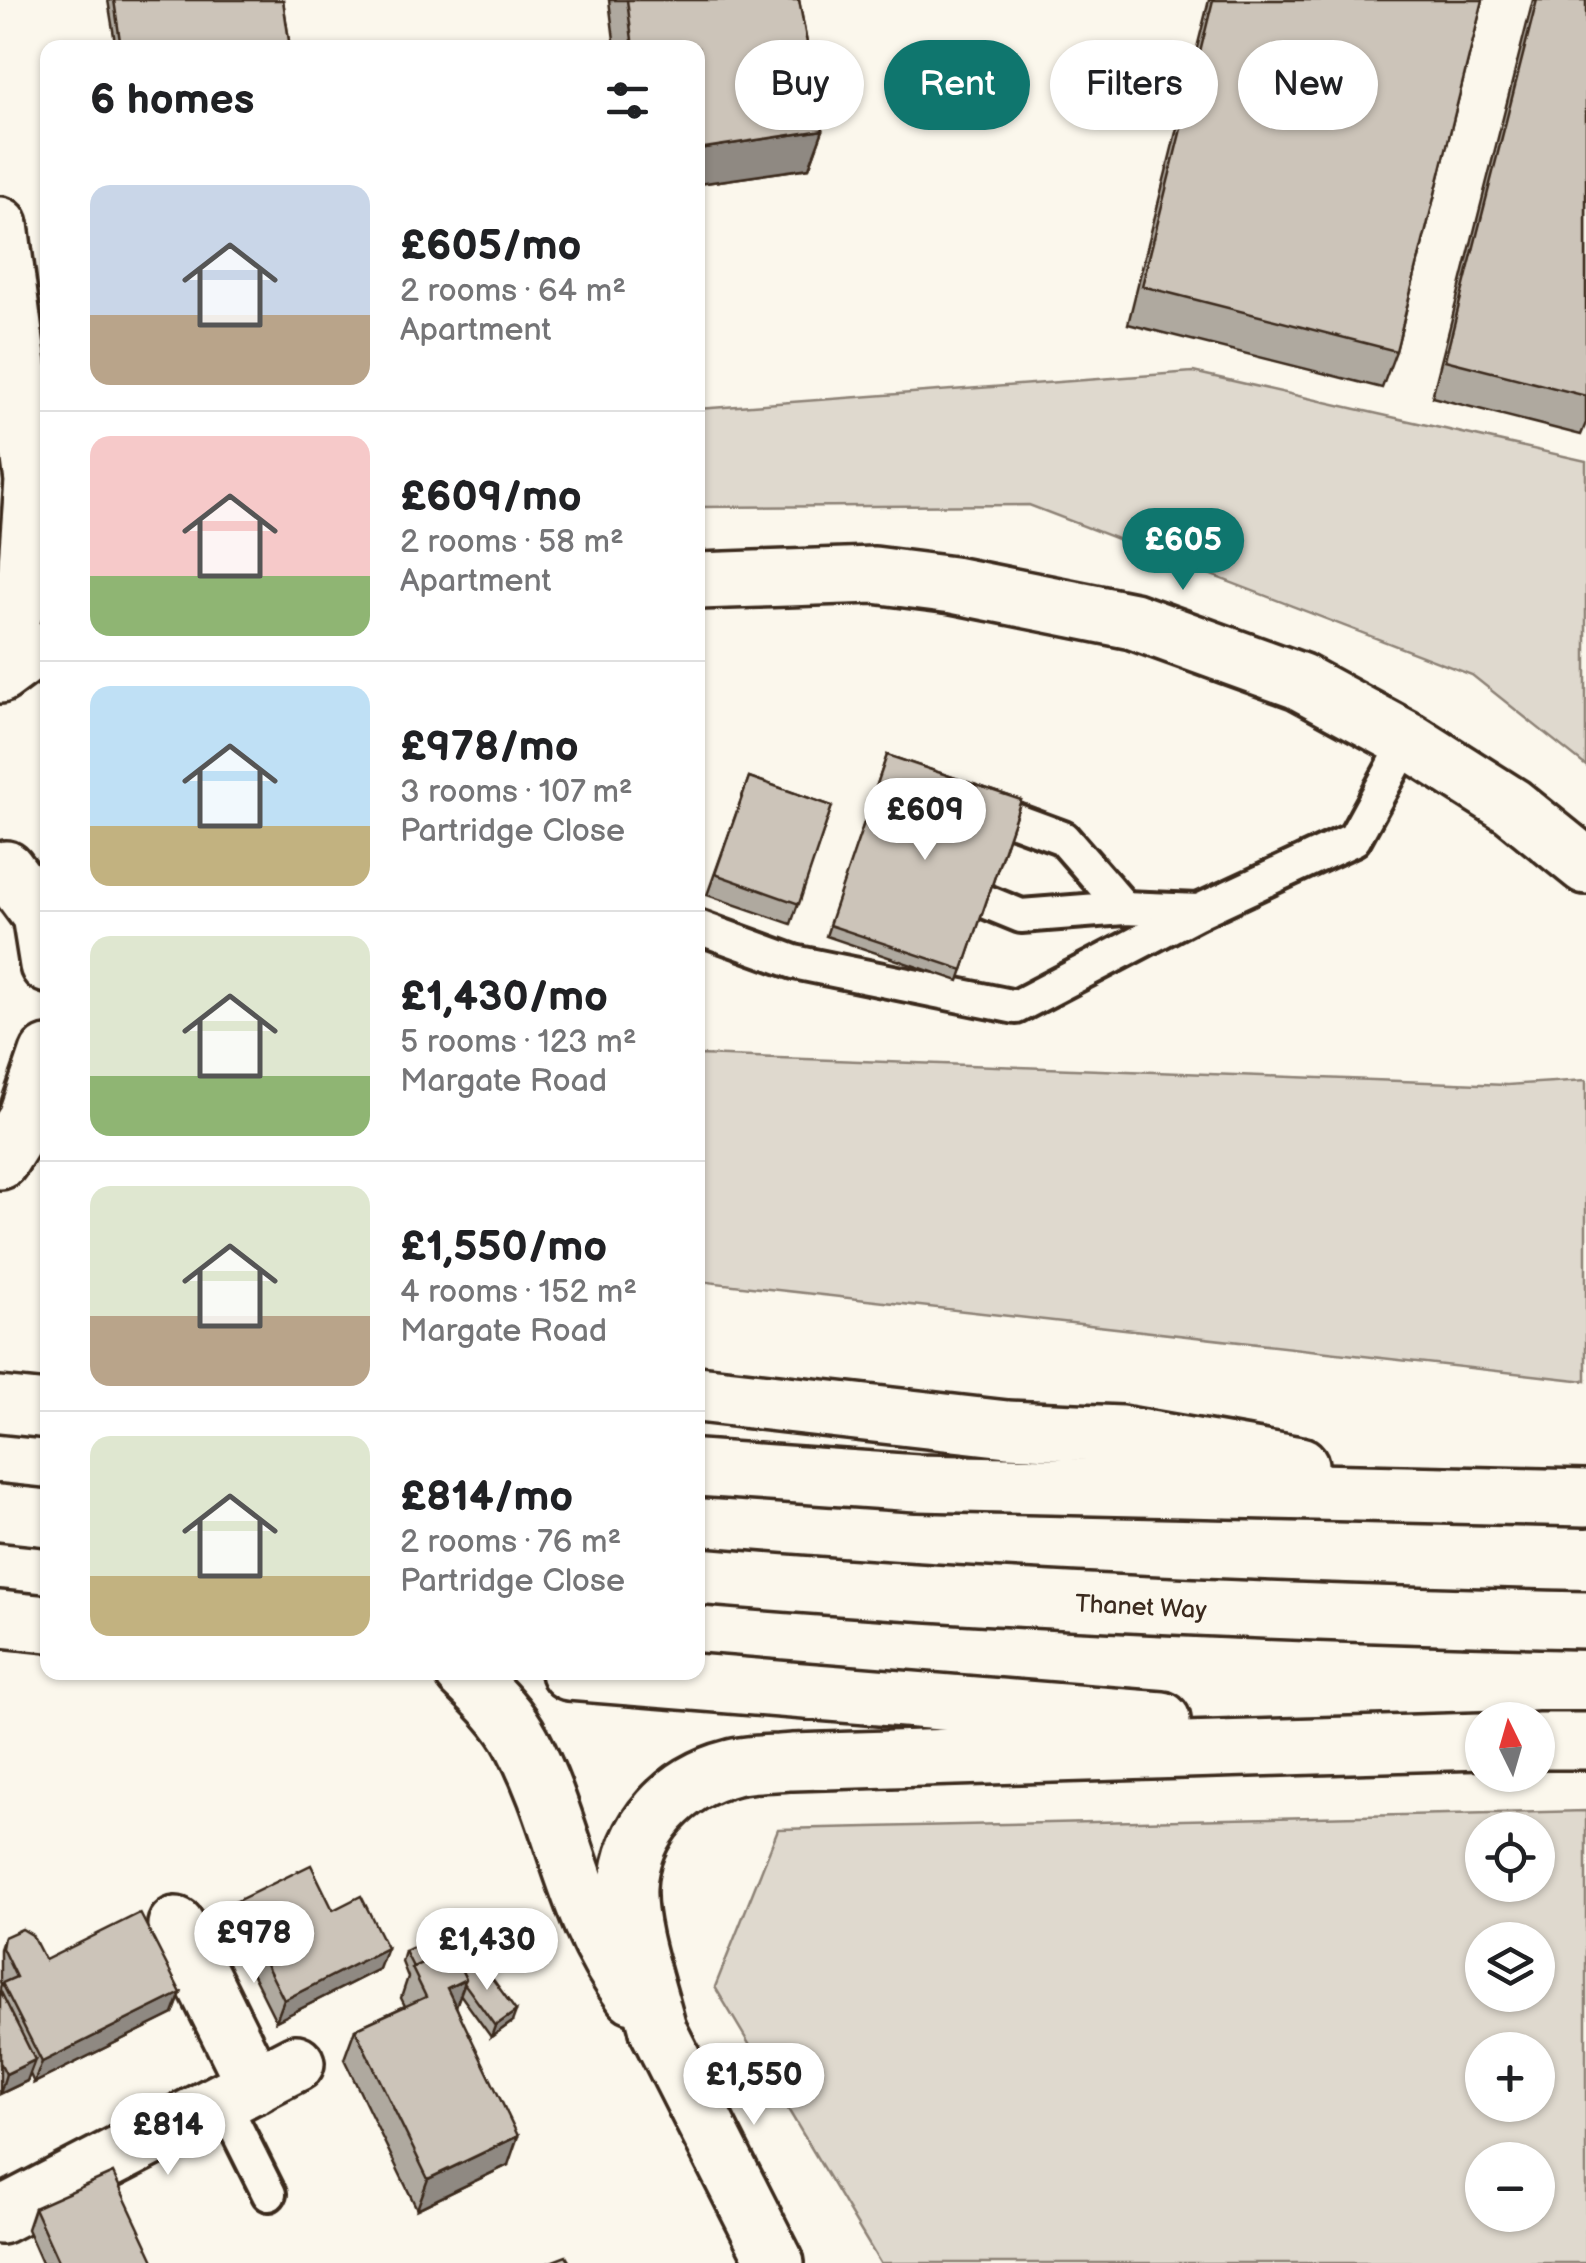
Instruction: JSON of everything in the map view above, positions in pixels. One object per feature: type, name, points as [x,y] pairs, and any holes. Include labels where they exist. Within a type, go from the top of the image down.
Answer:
[{"type":"main road","points":[[0,225],[40,498],[26,578],[0,654]]},
{"type":"main road","points":[[705,581],[874,575],[954,585],[1132,621],[1299,681],[1408,740],[1512,806],[1586,866]]},
{"type":"main road","points":[[0,674],[27,655],[40,652]]},
{"type":"main road","points":[[18,873],[40,914]]},
{"type":"main road","points":[[0,1162],[25,1121],[40,1077]]},
{"type":"main road","points":[[705,1395],[1008,1429],[1121,1434],[1493,1498]]},
{"type":"main road","points":[[0,1405],[40,1409]]},
{"type":"main road","points":[[705,1468],[937,1483],[1586,1498]]},
{"type":"main road","points":[[0,1513],[40,1517]]},
{"type":"main road","name":"Thanet Way","points":[[705,1577],[884,1592],[1148,1606],[1586,1620]]},
{"type":"main road","points":[[0,1619],[40,1623]]},
{"type":"main road","points":[[471,1680],[497,1706],[521,1739],[540,1779],[592,1928],[622,1981],[658,2030],[776,2263]]},
{"type":"main road","points":[[672,1680],[1456,1741]]},
{"type":"main road","points":[[658,2030],[631,1920],[628,1888],[634,1857],[643,1830],[663,1806],[693,1783],[731,1768],[792,1762],[1456,1741]]},
{"type":"main road","points":[[1555,1741],[1586,1741]]},
{"type":"main road","points":[[0,2216],[258,2084],[176,1924]]},
{"type":"lane","points":[[705,930],[794,962],[831,958],[1016,1007],[1199,911],[1354,840],[1408,740]]},
{"type":"lane","points":[[943,794],[1063,838],[1124,908]]},
{"type":"lane","points":[[917,874],[1022,916],[1124,908],[1199,911]]},
{"type":"lane","points":[[258,2084],[269,2194]]},
{"type":"shaded area","points":[[1193,372],[1586,461],[1586,766],[1472,675],[1029,505],[705,507],[705,408]]},
{"type":"shaded area","points":[[705,1055],[1507,1085],[1586,1080],[1586,1381],[705,1282]]},
{"type":"shaded area","points":[[1586,1811],[1586,2263],[880,2263],[715,1987],[778,1829],[1465,1814],[1465,1902],[1555,1902],[1555,1812],[1541,1812]]},
{"type":"building","points":[[114,0],[283,0],[289,40],[120,40]]},
{"type":"building","points":[[627,0],[799,0],[806,40],[735,40],[735,130],[823,130],[705,148],[705,40],[632,40]]},
{"type":"building","points":[[1213,0],[1483,0],[1396,351],[1142,286],[1181,130],[1218,130],[1218,40],[1203,40]]},
{"type":"building","points":[[1537,0],[1586,0],[1586,396],[1445,360]]},
{"type":"building","points":[[887,755],[1021,800],[963,970],[829,925]]},
{"type":"building","points":[[749,777],[832,806],[799,904],[715,874]]},
{"type":"building","points":[[311,1865],[333,1910],[361,1896],[387,1948],[284,2000],[235,1902]]},
{"type":"building","points":[[140,1913],[181,1993],[42,2062],[2,1983],[16,1977],[2,1948],[4,1937],[22,1929],[32,1935],[45,1960]]},
{"type":"building","points":[[459,1934],[469,1950],[456,1958],[452,1949],[445,1952],[441,1946]]},
{"type":"building","points":[[431,1939],[439,1956],[413,1967],[405,1951]]},
{"type":"building","points":[[452,1949],[466,1979],[447,1988],[518,2136],[428,2179],[355,2029],[426,1997],[412,1968]]},
{"type":"building","points":[[478,1959],[516,2011],[495,2026],[464,1983],[462,1971]]},
{"type":"building","points":[[0,1990],[35,2060],[6,2074],[0,2064]]},
{"type":"building","points":[[113,2173],[155,2263],[59,2263],[34,2208]]},
{"type":"building","points":[[566,2256],[570,2263],[548,2263]]}]
